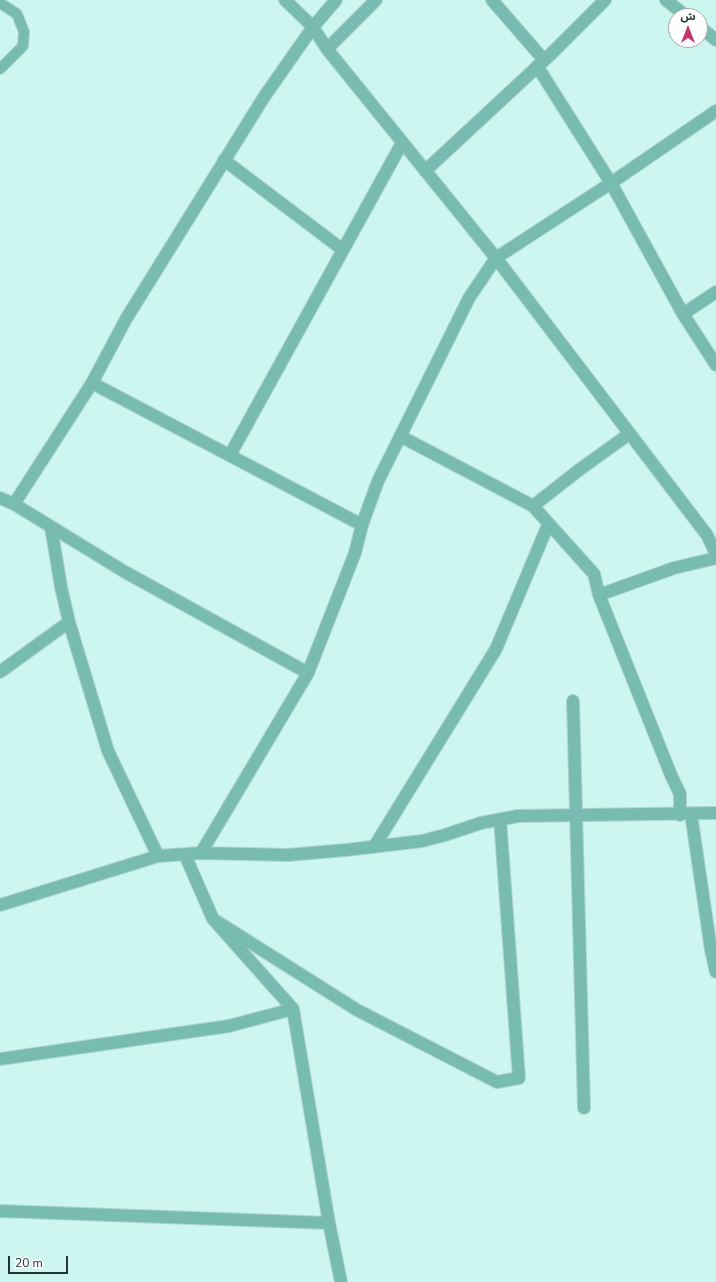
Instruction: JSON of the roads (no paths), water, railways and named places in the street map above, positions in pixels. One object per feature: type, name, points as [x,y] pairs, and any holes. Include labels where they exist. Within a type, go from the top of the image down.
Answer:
[{"type":"street","points":[[285,0],[312,27],[327,49],[424,171],[496,258],[707,535],[716,554]]},
{"type":"street","points":[[14,504],[92,383],[126,319],[264,96],[312,27],[336,0]]},
{"type":"street","points":[[327,49],[376,0]]},
{"type":"street","points":[[492,0],[541,63],[611,183],[683,314],[716,365]]},
{"type":"street","points":[[424,171],[541,63],[605,0]]},
{"type":"street","points":[[666,0],[676,8]]},
{"type":"street","points":[[708,34],[716,40]]},
{"type":"street","points":[[201,853],[308,673],[355,553],[362,526],[378,481],[469,298],[496,258],[611,183],[716,111]]},
{"type":"street","points":[[230,455],[402,143]]},
{"type":"street","points":[[224,160],[343,250]]},
{"type":"street","points":[[683,314],[716,292]]},
{"type":"street","points":[[92,383],[362,526]]},
{"type":"street","points":[[532,506],[629,434]]},
{"type":"street","points":[[400,436],[532,506],[594,574],[599,595],[680,794],[686,814],[716,972]]},
{"type":"street","points":[[0,498],[14,504],[125,572],[308,673]]},
{"type":"street","points":[[374,847],[496,649],[548,525]]},
{"type":"street","points":[[51,527],[61,587],[69,622],[108,751],[158,856]]},
{"type":"street","points":[[599,595],[674,568],[716,558]]},
{"type":"street","points":[[0,672],[69,622]]},
{"type":"street","points":[[573,701],[584,1108]]},
{"type":"street","points":[[0,905],[158,856],[201,853],[288,855],[374,847],[428,839],[500,819],[537,815],[716,813]]},
{"type":"street","points":[[213,919],[356,1010],[497,1082],[519,1078],[500,819]]},
{"type":"street","points":[[185,855],[213,919],[292,1009],[329,1223],[341,1282]]},
{"type":"street","points":[[0,1059],[229,1026],[292,1009]]},
{"type":"street","points":[[0,1211],[329,1223]]},
{"type":"lane","points":[[0,3],[17,14],[24,32],[23,46],[0,69]]}]
